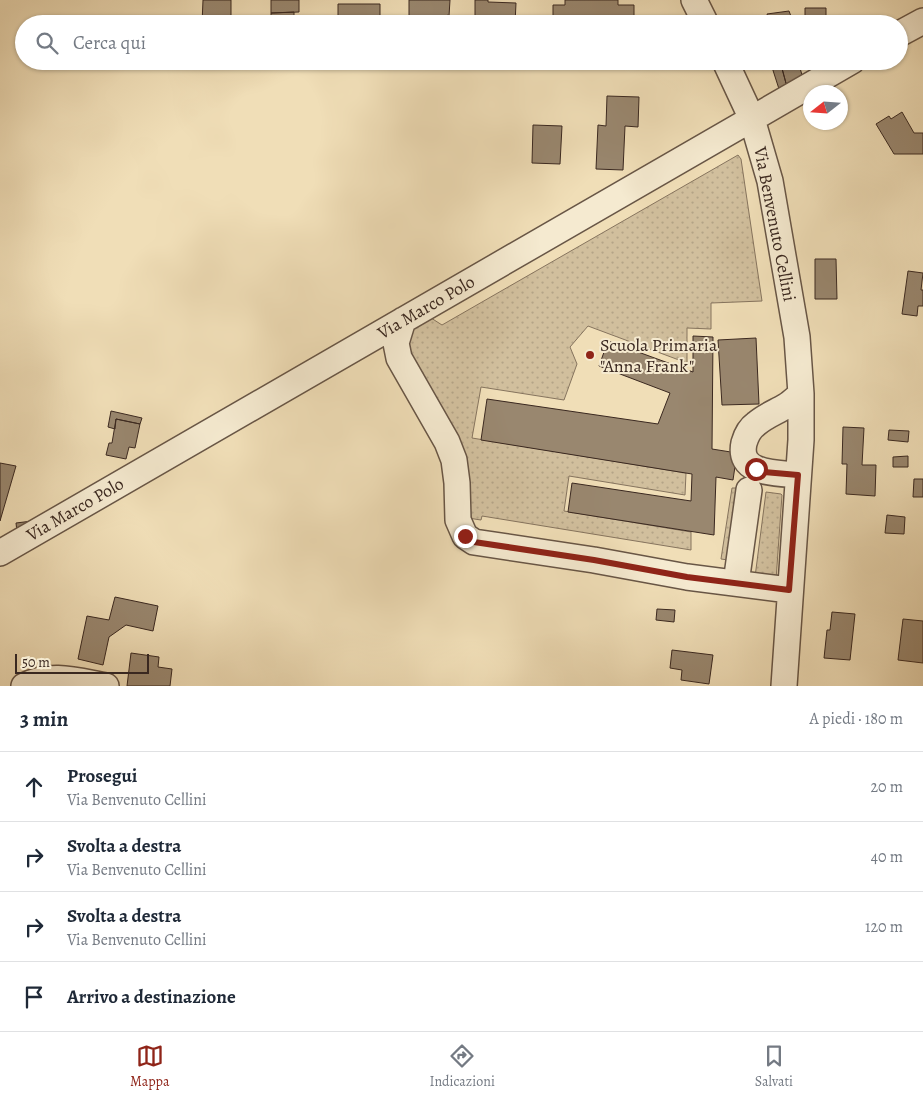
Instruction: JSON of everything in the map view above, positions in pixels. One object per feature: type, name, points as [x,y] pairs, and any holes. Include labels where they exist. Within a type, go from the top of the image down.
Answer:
[{"type":"street","points":[[694,0],[702,15]]},
{"type":"street","points":[[908,29],[923,21]]},
{"type":"street","name":"Via Benvenuto Cellini","points":[[729,70],[752,118],[770,181],[797,337],[801,394],[801,440],[789,590],[784,686]]},
{"type":"street","name":"Via Marco Polo","points":[[0,553],[836,70]]},
{"type":"street","points":[[402,320],[396,342],[399,358],[434,417],[454,460],[458,520],[465,536],[474,542],[594,560],[687,577],[789,590]]},
{"type":"street","points":[[798,475],[764,472],[756,469],[748,464],[743,448],[748,432],[755,424],[787,406],[801,394]]},
{"type":"street","points":[[736,583],[749,490]]},
{"type":"street","points":[[24,686],[32,682],[64,678],[106,686]]},
{"type":"shaded area","name":"Scuola Primaria \"Anna Frank\"","points":[[738,155],[741,159],[762,301],[711,303],[711,329],[687,328],[687,363],[588,326],[570,347],[577,364],[564,400],[481,387],[472,438],[686,473],[685,495],[569,476],[564,511],[691,532],[691,550],[482,516],[481,520],[468,518],[406,351],[408,330],[428,316],[442,325]]},
{"type":"shaded area","points":[[732,488],[738,488],[728,560],[721,559]]},
{"type":"shaded area","points":[[766,492],[782,495],[776,580],[755,577]]},
{"type":"building","points":[[203,0],[231,0],[231,15],[202,15]]},
{"type":"building","points":[[271,0],[299,0],[299,12],[271,13]]},
{"type":"building","points":[[409,0],[450,0],[449,15],[409,15]]},
{"type":"building","points":[[475,0],[516,3],[515,15],[475,15]]},
{"type":"building","points":[[565,0],[618,0],[618,5],[634,5],[634,15],[553,15],[553,5],[565,5]]},
{"type":"building","points":[[338,4],[380,4],[380,15],[338,15]]},
{"type":"building","points":[[805,8],[826,8],[826,15],[805,15]]},
{"type":"building","points":[[789,11],[790,15],[767,15]]},
{"type":"building","points":[[294,12],[294,15],[271,15],[271,13]]},
{"type":"building","points":[[773,70],[782,70],[787,87],[779,89]]},
{"type":"building","points":[[782,70],[801,70],[804,82],[787,87]]},
{"type":"building","points":[[607,96],[639,97],[638,127],[625,126],[623,170],[596,169],[598,125],[606,126]]},
{"type":"building","points":[[902,112],[914,133],[923,133],[923,154],[894,154],[876,124],[889,116],[891,119]]},
{"type":"building","points":[[533,125],[562,126],[560,164],[532,163]]},
{"type":"building","points":[[815,259],[836,259],[837,299],[815,299]]},
{"type":"building","points":[[908,271],[923,273],[921,290],[923,290],[923,306],[918,306],[917,316],[902,314]]},
{"type":"building","points":[[693,336],[713,337],[712,449],[737,453],[733,480],[716,477],[714,535],[568,512],[572,483],[691,501],[692,474],[481,440],[487,399],[658,424],[670,393],[599,366],[608,341],[693,372]]},
{"type":"building","points":[[756,338],[759,404],[722,405],[718,340]]},
{"type":"building","points":[[111,411],[142,418],[140,424],[116,419],[115,429],[108,427]]},
{"type":"building","points":[[116,419],[140,424],[135,448],[129,447],[126,459],[106,455],[109,443],[112,443]]},
{"type":"building","points":[[843,427],[864,428],[862,465],[876,465],[875,496],[846,494],[847,464],[842,464]]},
{"type":"building","points":[[889,430],[909,431],[908,442],[888,440]]},
{"type":"building","points":[[908,456],[908,467],[893,467],[893,457]]},
{"type":"building","points":[[0,463],[16,466],[0,521]]},
{"type":"building","points":[[914,479],[923,479],[923,497],[913,497]]},
{"type":"building","points":[[887,515],[905,517],[904,534],[885,533]]},
{"type":"building","points":[[32,521],[17,532],[16,523]]},
{"type":"building","points":[[115,597],[158,606],[153,631],[126,625],[109,637],[103,665],[78,659],[87,616],[109,620]]},
{"type":"building","points":[[657,609],[675,610],[674,622],[656,620]]},
{"type":"building","points":[[832,612],[855,614],[850,660],[824,658],[827,630],[830,630]]},
{"type":"building","points":[[903,619],[923,621],[923,663],[898,660]]},
{"type":"building","points":[[672,650],[713,655],[709,684],[681,680],[682,670],[670,668]]},
{"type":"building","points":[[131,653],[159,657],[158,667],[172,669],[170,686],[127,686]]},
{"type":"place","name":"Scuola Primaria \"Anna Frank\"","points":[[590,355]]},
{"type":"route","points":[[465,536],[474,542],[594,560],[687,577],[789,590],[798,475],[764,472],[756,469]]}]
